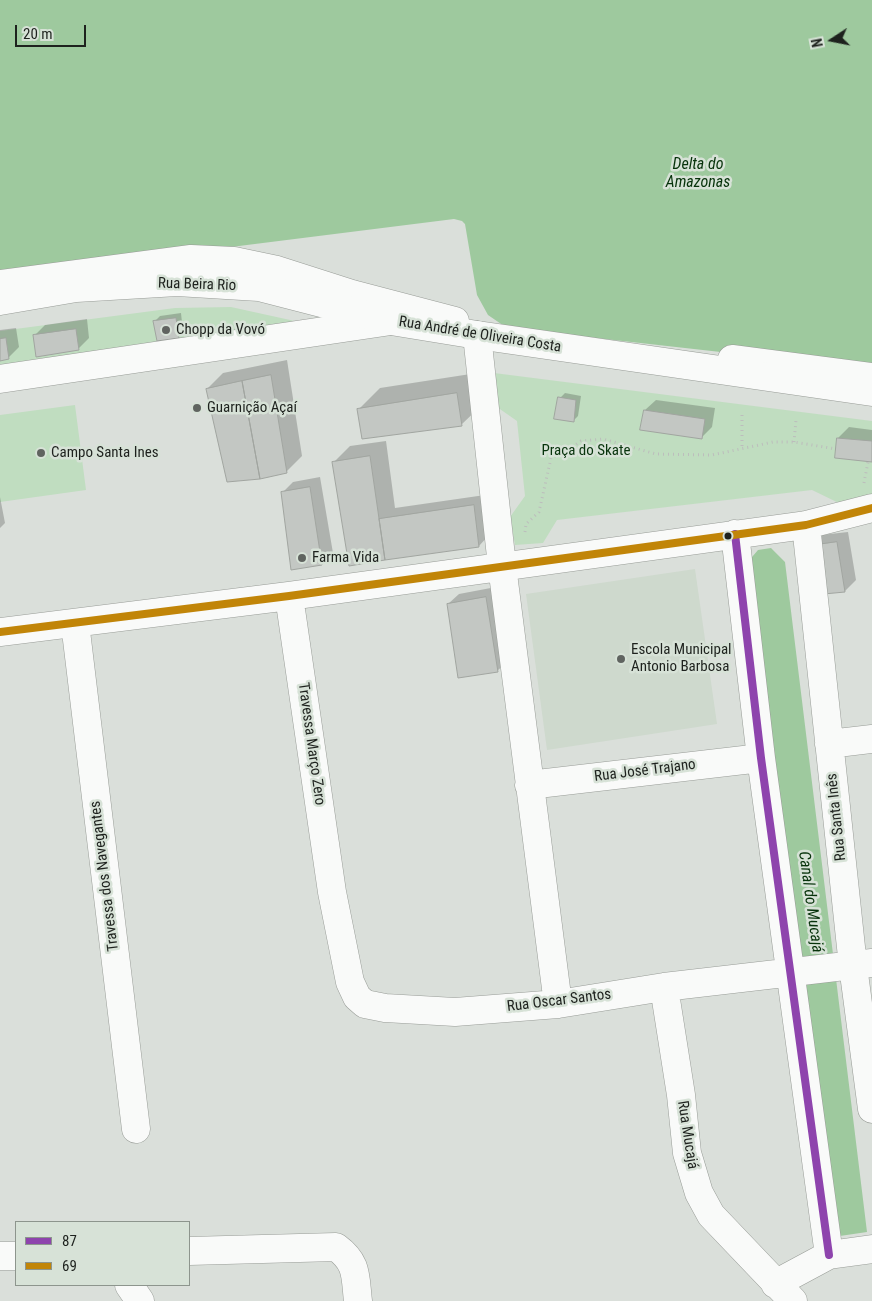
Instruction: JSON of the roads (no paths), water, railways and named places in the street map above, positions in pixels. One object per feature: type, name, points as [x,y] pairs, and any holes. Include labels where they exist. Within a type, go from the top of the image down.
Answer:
[{"type":"street","points":[[0,284],[191,259],[234,261],[277,270],[352,294],[501,333],[802,367],[872,377]]},
{"type":"street","name":"Rua Beira Rio","points":[[0,301],[76,288],[177,282],[259,288],[390,321]]},
{"type":"street","name":"Rua André de Oliveira Costa","points":[[0,379],[390,321],[872,392]]},
{"type":"street","points":[[477,335],[502,566],[558,1004]]},
{"type":"street","points":[[0,632],[289,596],[806,525],[872,508]]},
{"type":"street","name":"Rua Santa Inês","points":[[806,525],[829,744],[872,1109]]},
{"type":"street","points":[[735,534],[761,758],[793,972],[829,1255]]},
{"type":"street","name":"Travessa Março Zero","points":[[289,596],[332,892]]},
{"type":"street","name":"Travessa dos Navegantes","points":[[75,623],[136,1129]]},
{"type":"street","points":[[829,744],[872,739]]},
{"type":"street","name":"Rua José Trajano","points":[[529,785],[761,758]]},
{"type":"street","name":"Rua Oscar Santos","points":[[332,892],[350,982],[357,997],[365,1004],[385,1008],[455,1012],[558,1004],[664,987],[855,966]]},
{"type":"street","name":"Rua Mucajá","points":[[664,987],[688,1153],[699,1192],[711,1215],[784,1292],[829,1255],[872,1249]]},
{"type":"street","points":[[190,1251],[336,1247],[347,1255],[354,1267],[358,1301]]},
{"type":"street","points":[[0,1256],[15,1256]]},
{"type":"street","points":[[130,1286],[140,1301]]},
{"type":"water","name":"Delta do Amazonas","points":[[0,0],[872,0],[872,369],[507,328],[488,315],[477,295],[465,224],[454,219],[0,276]]},
{"type":"water","name":"Canal do Mucajá","points":[[771,548],[785,562],[867,1232],[833,1237],[747,563],[758,550]]},
{"type":"place","name":"Chopp da Vovó","points":[[166,330]]},
{"type":"place","name":"Guarnição Açaí","points":[[197,408]]},
{"type":"place","name":"Campo Santa Ines","points":[[41,453]]},
{"type":"place","name":"Farma Vida","points":[[302,558]]},
{"type":"place","name":"Escola Municipal Antonio Barbosa","points":[[621,659]]},
{"type":"park label","name":"Praça do Skate","points":[[586,451]]}]
